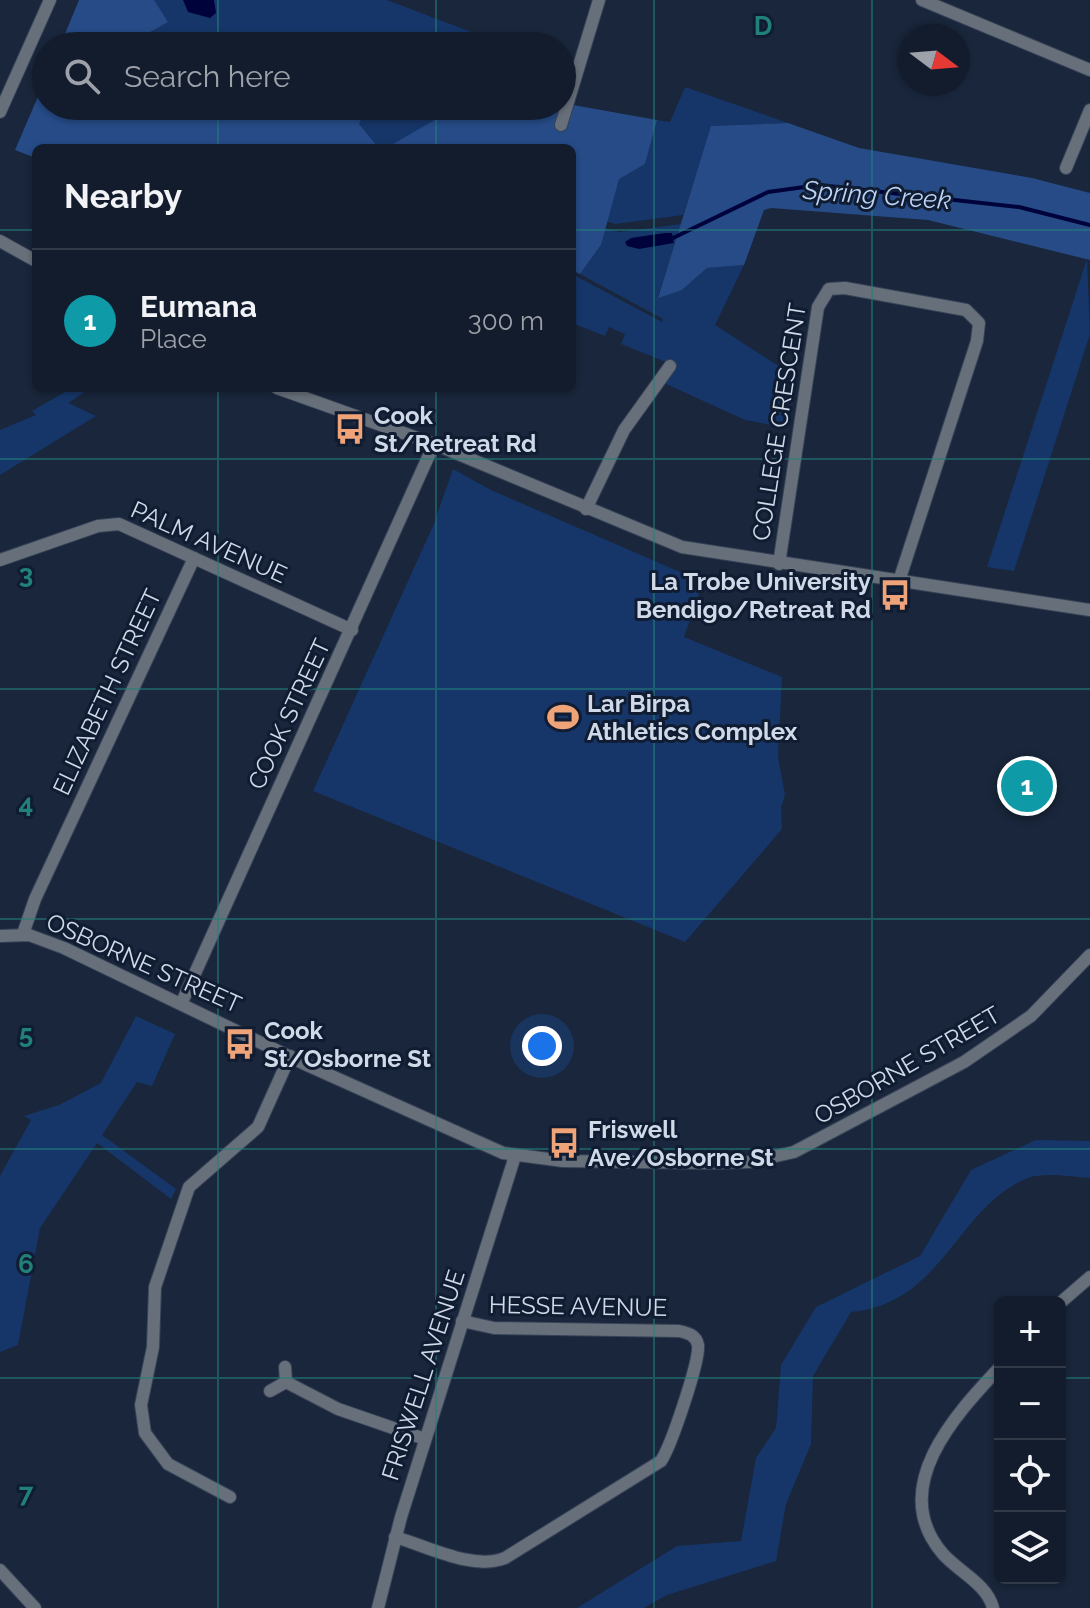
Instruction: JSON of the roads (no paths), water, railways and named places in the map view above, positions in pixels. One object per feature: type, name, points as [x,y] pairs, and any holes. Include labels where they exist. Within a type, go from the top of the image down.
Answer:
[{"type":"street","points":[[36,32],[50,0]]},
{"type":"street","points":[[576,76],[599,0]]},
{"type":"street","points":[[922,0],[1090,70]]},
{"type":"street","points":[[0,112],[32,40]]},
{"type":"street","points":[[1066,168],[1090,110]]},
{"type":"street","points":[[561,125],[563,120]]},
{"type":"street","points":[[0,241],[32,259]]},
{"type":"street","name":"COLLEGE CRESCENT","points":[[779,564],[818,307],[829,289],[845,288],[966,310],[979,323],[977,341],[899,581]]},
{"type":"street","points":[[586,509],[624,430],[670,366]]},
{"type":"street","points":[[288,392],[434,444],[682,547],[1090,610]]},
{"type":"street","name":"COOK STREET","points":[[182,1002],[434,444]]},
{"type":"street","name":"PALM AVENUE","points":[[0,560],[110,524],[126,526],[352,630]]},
{"type":"street","name":"ELIZABETH STREET","points":[[23,934],[35,899],[194,558]]},
{"type":"street","name":"OSBORNE STREET","points":[[0,936],[23,934],[64,948],[479,1144],[515,1156],[707,1163],[758,1160],[794,1152],[990,1047],[1031,1016],[1090,955]]},
{"type":"street","points":[[230,1497],[168,1464],[145,1433],[141,1405],[153,1347],[155,1287],[189,1187],[258,1127],[290,1056]]},
{"type":"street","name":"FRISWELL AVENUE","points":[[378,1608],[395,1537],[515,1156]]},
{"type":"street","points":[[1066,1298],[1090,1277]]},
{"type":"street","name":"HESSE AVENUE","points":[[395,1537],[472,1560],[489,1563],[505,1558],[661,1461],[671,1441],[697,1358],[694,1336],[679,1331],[489,1328],[462,1321]]},
{"type":"street","points":[[285,1367],[286,1382]]},
{"type":"street","points":[[993,1608],[983,1590],[934,1542],[927,1526],[924,1487],[941,1436],[999,1368]]},
{"type":"street","points":[[286,1382],[338,1409],[425,1439]]},
{"type":"street","points":[[270,1391],[286,1382]]},
{"type":"street","points":[[0,1570],[35,1608]]},
{"type":"waterway","name":"Spring Creek","points":[[673,238],[768,192],[819,185],[1019,207],[1090,225]]},
{"type":"place","name":"Cook St/Retreat Rd","points":[[350,429]]},
{"type":"place","name":"La Trobe University Bendigo/Retreat Rd","points":[[895,595]]},
{"type":"place","name":"Lar Birpa Athletics Complex","points":[[563,717]]},
{"type":"place","name":"Eumana","points":[[1027,786]]},
{"type":"place","name":"Cook St/Osborne St","points":[[240,1044]]},
{"type":"place","name":"Friswell Ave/Osborne St","points":[[564,1143]]}]
